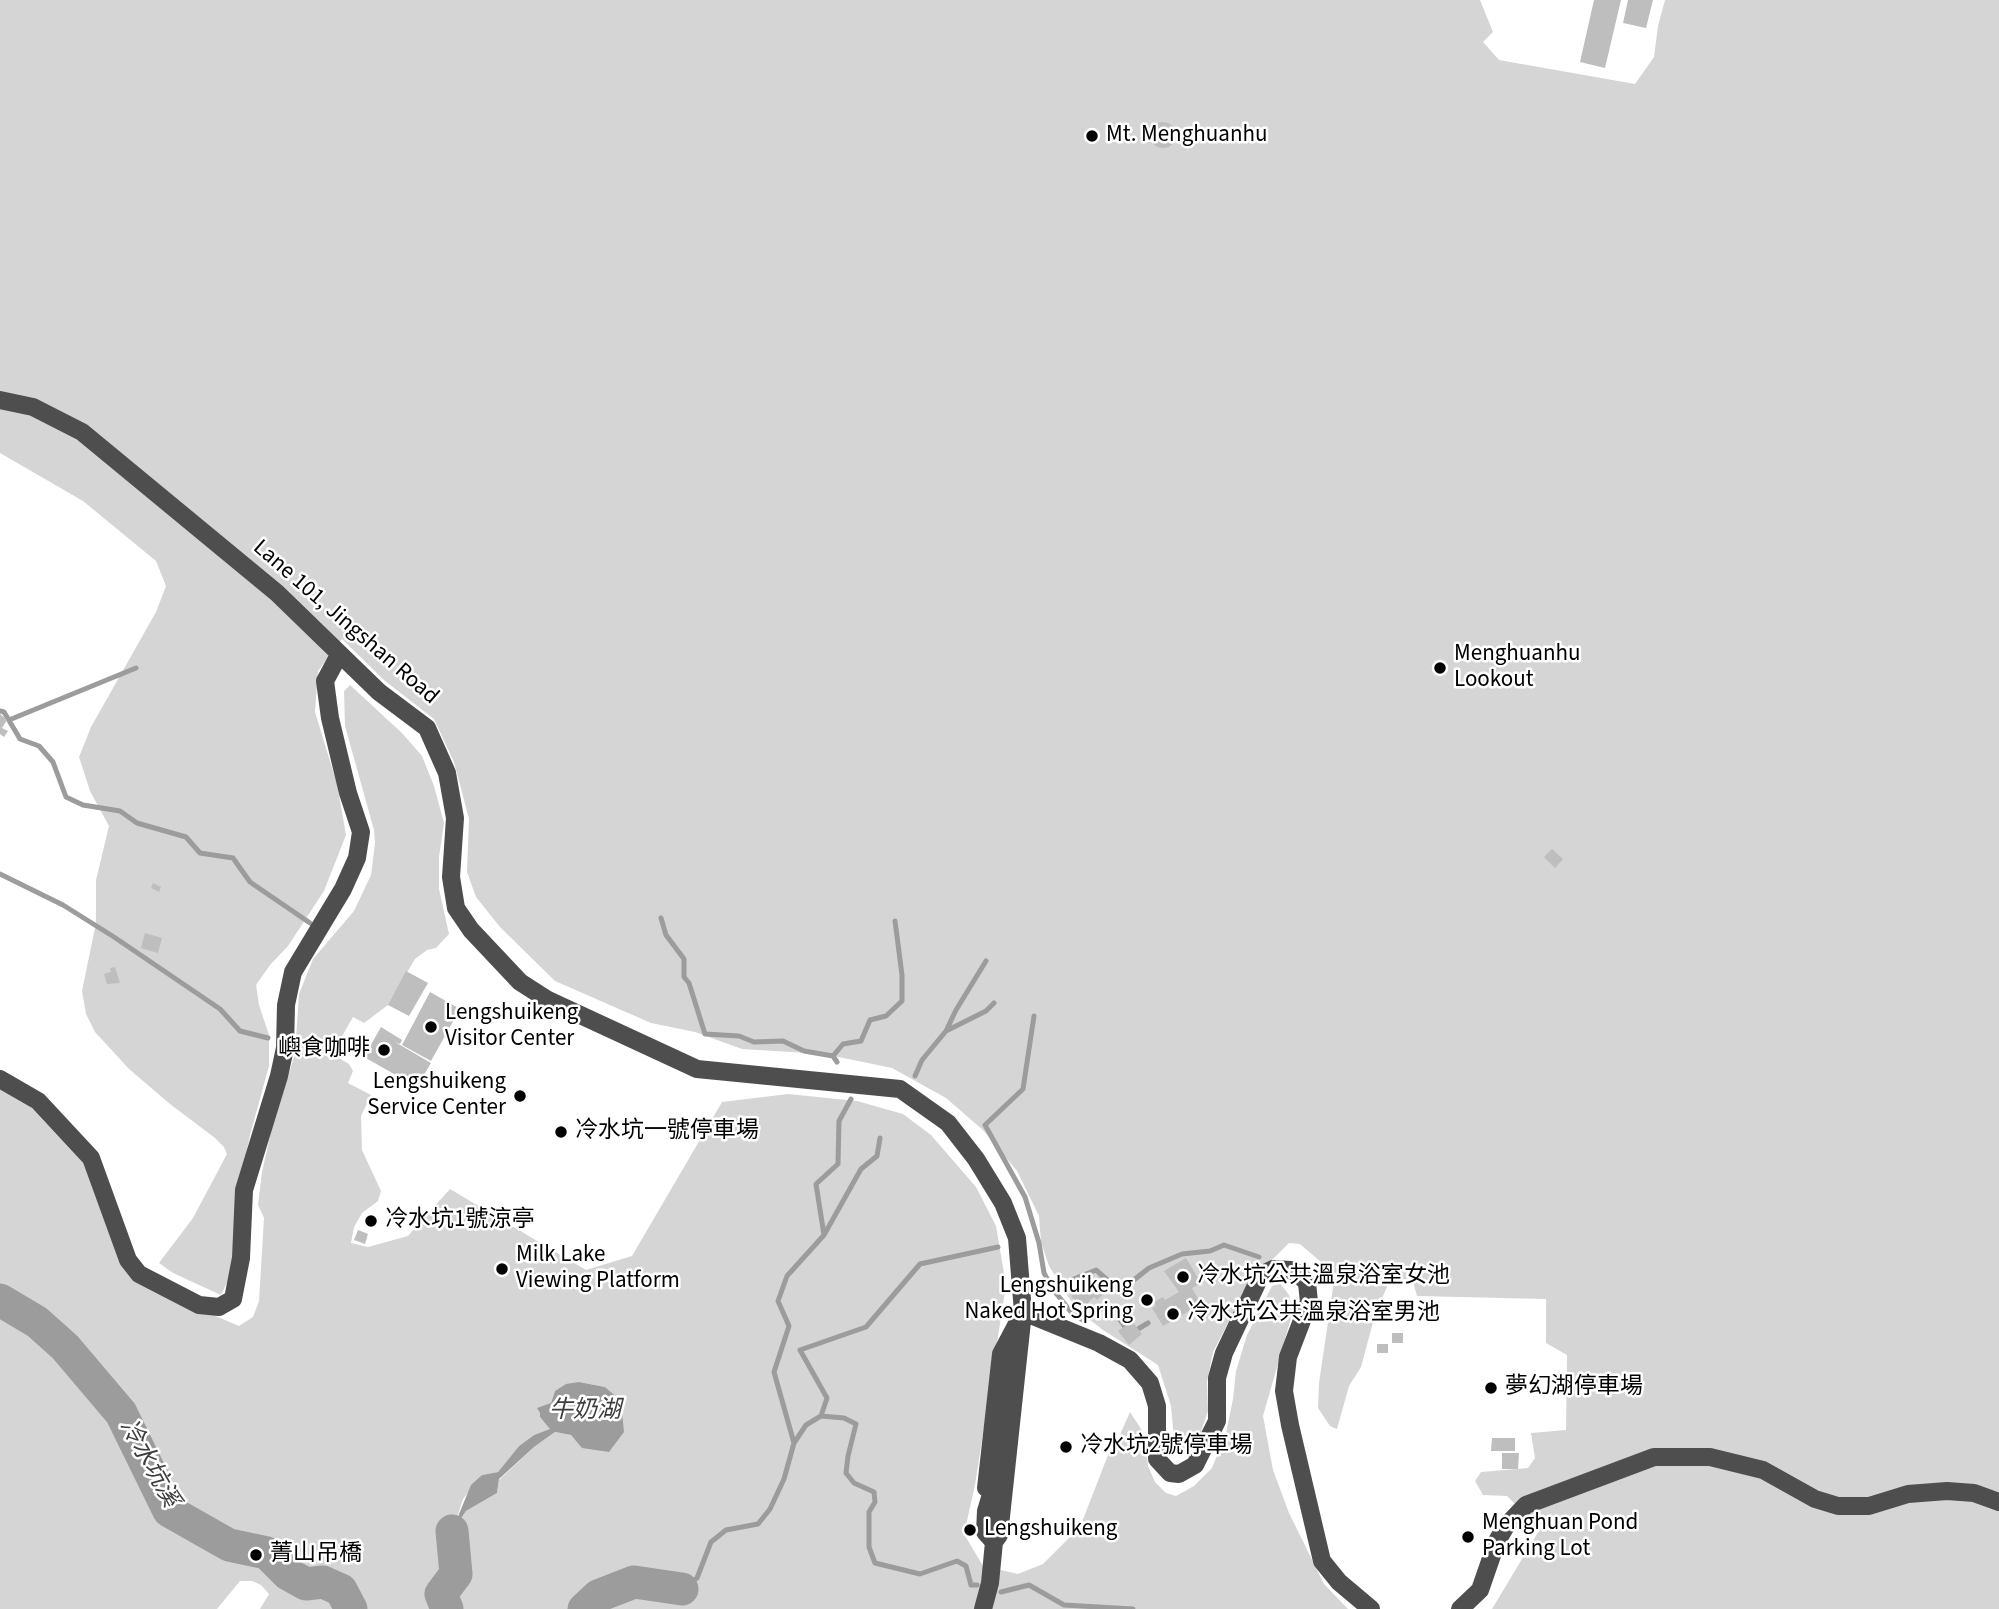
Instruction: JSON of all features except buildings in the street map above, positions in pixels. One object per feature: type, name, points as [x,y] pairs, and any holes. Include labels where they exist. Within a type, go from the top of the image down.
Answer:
[{"type":"street","name":"Lane 101, Jingshan Road","points":[[0,400],[33,407],[82,432],[277,593],[379,692],[427,728],[447,773],[455,818],[451,877],[456,908],[471,930],[520,982],[548,1000],[697,1069],[900,1089],[948,1122],[976,1158],[1003,1203],[1017,1238],[1023,1312]]},
{"type":"street","points":[[0,1079],[38,1101],[91,1158],[128,1260],[139,1274],[199,1305],[219,1307],[233,1299],[241,1258],[244,1190],[281,1066],[285,1048],[286,1005],[293,972],[343,889],[357,858],[361,832],[330,718],[325,681],[339,655]]},
{"type":"street","points":[[1023,1312],[1099,1343],[1130,1360],[1150,1383],[1157,1406],[1157,1459],[1170,1473],[1179,1474],[1195,1465],[1217,1421],[1217,1378],[1224,1353],[1261,1275],[1273,1269],[1291,1270],[1300,1274],[1307,1283],[1309,1302],[1287,1357],[1284,1391],[1290,1425],[1322,1561],[1339,1582],[1371,1609]]},
{"type":"street","points":[[994,1542],[985,1532],[986,1475],[1001,1354],[1023,1312]]},
{"type":"street","points":[[986,1511],[997,1479],[1012,1361],[1023,1312]]},
{"type":"street","points":[[983,1609],[990,1583],[994,1542],[999,1535],[1023,1312]]},
{"type":"street","points":[[1460,1609],[1480,1590],[1497,1541],[1506,1526],[1526,1505],[1654,1457],[1710,1457],[1763,1470],[1815,1499],[1838,1506],[1869,1506],[1908,1494],[1947,1491],[1974,1493],[1999,1502]]},
{"type":"street","points":[[986,1475],[979,1504],[979,1532],[994,1542]]},
{"type":"shaded area","points":[[0,0],[1480,0],[1493,32],[1483,42],[1499,60],[1635,84],[1654,57],[1665,0],[1999,0],[1999,1609],[1492,1609],[1540,1529],[1507,1496],[1483,1495],[1475,1481],[1481,1472],[1528,1468],[1535,1458],[1531,1433],[1566,1430],[1567,1355],[1546,1343],[1546,1299],[1417,1296],[1412,1278],[1389,1282],[1375,1315],[1361,1367],[1349,1386],[1337,1429],[1330,1426],[1318,1408],[1319,1383],[1335,1274],[1300,1244],[1289,1243],[1270,1262],[1248,1288],[1229,1321],[1213,1352],[1207,1382],[1208,1411],[1200,1434],[1191,1451],[1181,1455],[1175,1449],[1171,1406],[1158,1365],[1103,1330],[1076,1309],[1049,1266],[1041,1242],[1039,1216],[1017,1171],[984,1131],[946,1098],[892,1068],[824,1054],[742,1049],[695,1032],[651,1023],[555,981],[500,927],[476,897],[467,872],[469,819],[454,762],[434,719],[385,681],[342,639],[318,671],[315,712],[337,784],[346,835],[324,891],[288,946],[256,985],[259,1005],[269,1035],[269,1066],[238,1193],[232,1272],[221,1295],[173,1273],[159,1263],[193,1218],[227,1154],[215,1138],[129,1069],[95,1032],[86,1014],[82,991],[96,923],[96,880],[109,826],[90,791],[79,757],[91,727],[156,612],[166,586],[156,561],[83,501],[0,453]]},
{"type":"shaded area","points":[[350,685],[402,733],[422,756],[444,823],[439,857],[439,889],[449,934],[436,948],[427,950],[415,959],[388,1005],[364,1023],[353,1017],[332,1054],[349,1064],[353,1071],[348,1083],[371,1095],[361,1116],[362,1150],[381,1191],[378,1201],[362,1213],[354,1227],[351,1243],[368,1247],[408,1236],[450,1189],[586,1270],[632,1256],[722,1102],[788,1094],[857,1101],[903,1114],[931,1135],[976,1187],[996,1226],[1006,1285],[975,1485],[964,1534],[983,1566],[1018,1574],[1043,1564],[1080,1527],[1110,1450],[1116,1444],[1130,1412],[1145,1435],[1148,1466],[1155,1482],[1166,1493],[1176,1496],[1194,1486],[1212,1468],[1226,1433],[1236,1371],[1247,1335],[1272,1286],[1280,1283],[1289,1295],[1293,1311],[1263,1416],[1273,1470],[1289,1513],[1324,1584],[1348,1609],[260,1609],[269,1594],[261,1585],[252,1581],[240,1581],[217,1609],[0,1609],[0,1088],[24,1100],[90,1170],[150,1288],[239,1326],[253,1317],[259,1301],[264,1218],[258,1205],[262,1172],[272,1127],[295,1054],[299,994],[313,959],[354,911],[371,875],[374,830],[345,726],[344,691]],"holes":[[[579,1382],[605,1387],[618,1399],[612,1407],[615,1414],[583,1448],[571,1435],[555,1432],[534,1447],[499,1480],[497,1493],[466,1511],[454,1527],[463,1499],[482,1475],[498,1472],[519,1446],[534,1435],[551,1429],[540,1417],[540,1413],[551,1403],[555,1391]]]},
{"type":"water","name":"牛奶湖","points":[[579,1382],[605,1387],[619,1399],[613,1407],[615,1414],[622,1413],[624,1432],[609,1452],[582,1448],[571,1435],[555,1432],[499,1479],[497,1493],[466,1511],[452,1531],[471,1485],[482,1475],[498,1472],[519,1446],[534,1435],[550,1429],[540,1417],[537,1408],[551,1403],[555,1391],[566,1384]]},
{"type":"waterway","points":[[9,720],[136,668]]},
{"type":"waterway","points":[[0,711],[4,712],[20,739],[39,746],[53,762],[66,797],[83,805],[120,811],[137,823],[186,837],[200,853],[233,858],[250,882],[310,923]]},
{"type":"waterway","points":[[0,874],[63,905],[114,937],[220,1009],[240,1031],[268,1038]]},
{"type":"waterway","points":[[661,918],[666,935],[684,959],[684,977],[689,983],[705,1034],[739,1036],[754,1042],[783,1041],[804,1051],[833,1056],[837,1062]]},
{"type":"waterway","points":[[833,1056],[843,1044],[861,1041],[870,1020],[886,1016],[902,1001],[902,975],[895,921]]},
{"type":"waterway","points":[[915,1076],[922,1060],[946,1031],[986,961]]},
{"type":"waterway","points":[[946,1031],[986,1011],[994,1003]]},
{"type":"waterway","points":[[1034,1016],[1023,1089],[985,1125],[1025,1197],[1039,1243],[1044,1273],[1071,1312],[1084,1321],[1103,1308],[1111,1307],[1130,1334],[1148,1323]]},
{"type":"waterway","points":[[824,1235],[816,1184],[838,1164],[839,1121],[851,1099]]},
{"type":"waterway","points":[[794,1443],[774,1372],[789,1326],[778,1301],[787,1276],[824,1235],[861,1169],[877,1156],[880,1138]]},
{"type":"waterway","points":[[1052,1288],[1096,1270],[1120,1291],[1149,1268],[1182,1254],[1210,1251],[1224,1245],[1259,1257]]},
{"type":"waterway","points":[[821,1416],[827,1398],[800,1350],[866,1327],[920,1264],[998,1247]]},
{"type":"waterway","name":"冷水坑溪","points":[[0,1300],[37,1322],[65,1347],[121,1413],[169,1511],[229,1545],[267,1553],[288,1574],[306,1584],[323,1582],[341,1590],[351,1609]]},
{"type":"waterway","points":[[682,1589],[697,1578],[711,1542],[726,1530],[758,1524],[770,1509],[784,1479],[794,1443],[806,1425],[821,1416],[844,1418],[856,1424],[846,1473],[854,1483],[874,1492],[875,1502],[869,1512],[869,1547],[875,1563],[920,1574],[957,1561],[966,1566],[971,1585],[977,1585]]},
{"type":"waterway","name":"冷水坑溪","points":[[447,1609],[441,1594],[456,1574],[452,1531]]},
{"type":"waterway","points":[[584,1609],[598,1596],[634,1582],[682,1589]]},
{"type":"waterway","points":[[1001,1592],[1029,1585],[1064,1605],[1133,1609]]},
{"type":"place","name":"Mt. Menghuanhu","points":[[1092,136]]},
{"type":"place","name":"Menghuanhu Lookout","points":[[1440,668]]},
{"type":"place","name":"Lengshuikeng Visitor Center","points":[[431,1027]]},
{"type":"place","name":"嶼食咖啡","points":[[384,1050]]},
{"type":"place","name":"Lengshuikeng Service Center","points":[[520,1096]]},
{"type":"place","name":"冷水坑一號停車場","points":[[561,1132]]},
{"type":"place","name":"冷水坑1號涼亭","points":[[371,1221]]},
{"type":"place","name":"Milk Lake Viewing Platform","points":[[502,1269]]},
{"type":"place","name":"冷水坑公共溫泉浴室女池","points":[[1183,1277]]},
{"type":"place","name":"Lengshuikeng Naked Hot Spring","points":[[1147,1300]]},
{"type":"place","name":"冷水坑公共溫泉浴室男池","points":[[1173,1314]]},
{"type":"place","name":"夢幻湖停車場","points":[[1491,1388]]},
{"type":"place","name":"冷水坑2號停車場","points":[[1066,1447]]},
{"type":"place","name":"Lengshuikeng","points":[[970,1530]]},
{"type":"place","name":"Menghuan Pond Parking Lot","points":[[1468,1537]]},
{"type":"place","name":"菁山吊橋","points":[[256,1555]]}]
